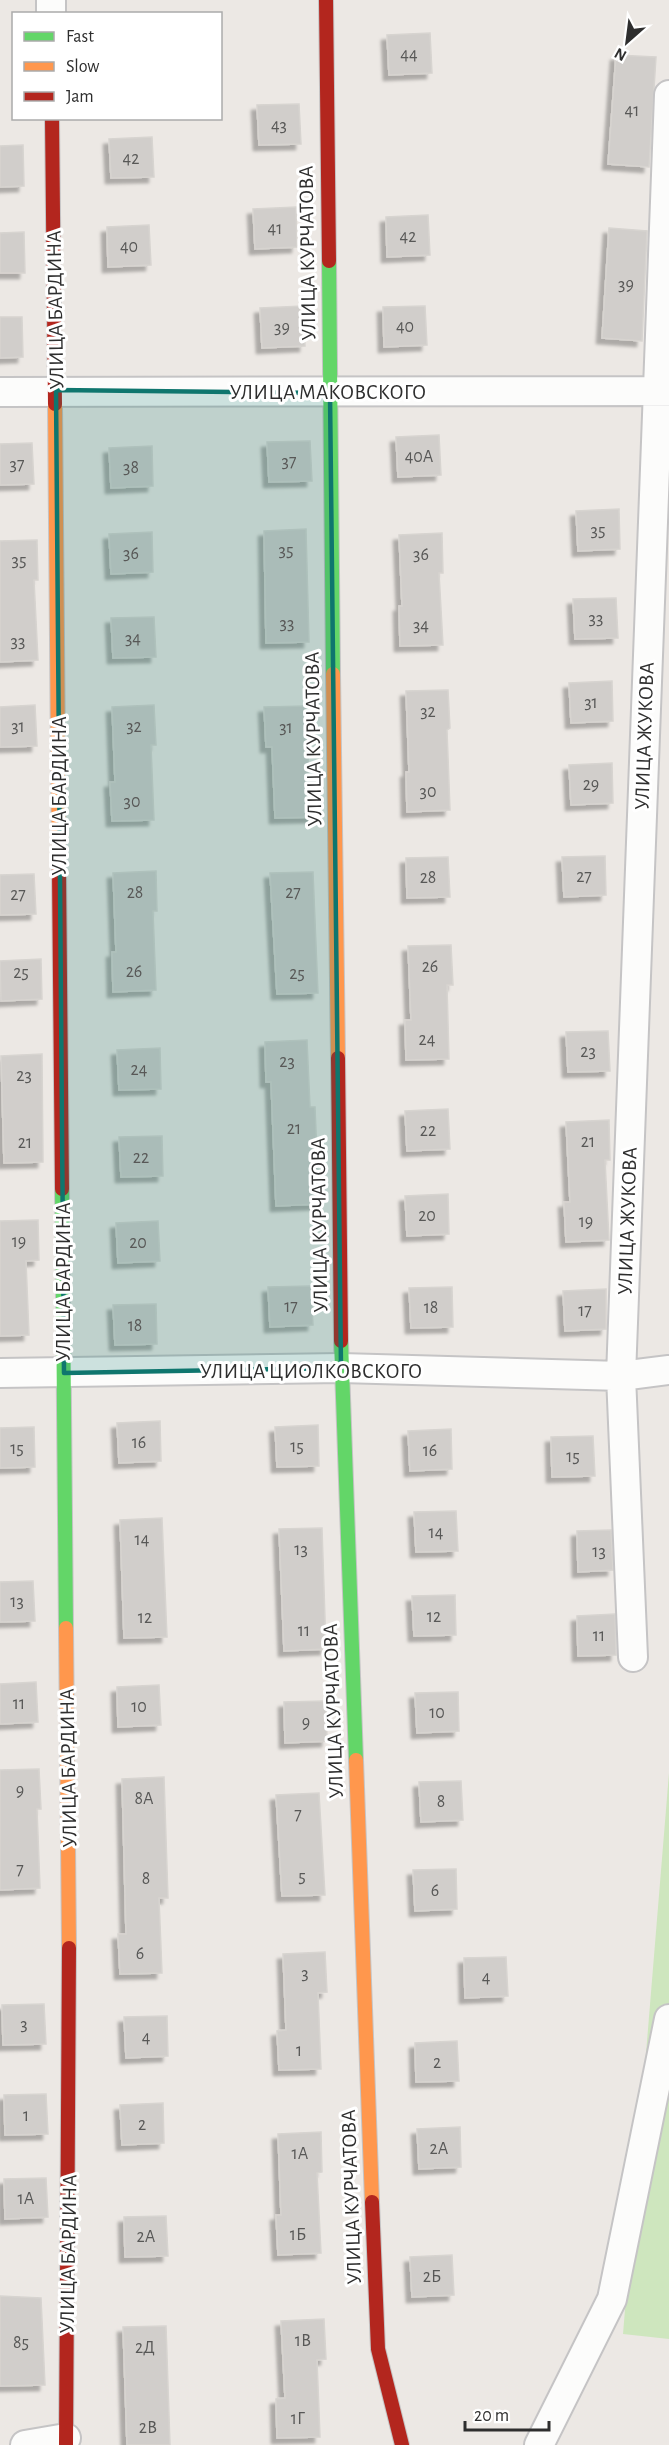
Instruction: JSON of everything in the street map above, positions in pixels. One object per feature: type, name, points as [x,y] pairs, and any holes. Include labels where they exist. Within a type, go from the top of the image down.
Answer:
[{"type":"street","name":"УЛИЦА КУРЧАТОВА","points":[[326,0],[341,1368],[378,2349],[402,2445]]},
{"type":"street","name":"УЛИЦА ЖУКОВА","points":[[633,1657],[621,1376],[663,391],[669,95]]},
{"type":"street","name":"УЛИЦА БАРДИНА","points":[[52,120],[70,2028],[66,2442]]},
{"type":"street","name":"УЛИЦА МАКОВСКОГО","points":[[0,392],[56,390],[330,393],[663,391]]},
{"type":"street","name":"УЛИЦА ЦИОЛКОВСКОГО","points":[[0,1373],[341,1368],[621,1376],[669,1370]]},
{"type":"street","points":[[539,2445],[612,2299],[669,2019]]},
{"type":"street","points":[[25,2445],[66,2442]]},
{"type":"highlighted area","points":[[56,390],[330,393],[341,1368],[64,1373]]},
{"type":"green space","points":[[669,1773],[669,2339],[623,2334]]},
{"type":"building","points":[[430,33],[432,73],[389,75],[387,35]]},
{"type":"building","points":[[616,55],[656,57],[649,167],[608,164]]},
{"type":"building","points":[[299,104],[301,144],[259,145],[257,105]]},
{"type":"building","points":[[152,137],[154,177],[111,178],[109,139]]},
{"type":"building","points":[[23,145],[24,186],[0,187],[0,146]]},
{"type":"building","points":[[296,207],[297,247],[255,249],[253,209]]},
{"type":"building","points":[[428,215],[430,255],[387,257],[386,217]]},
{"type":"building","points":[[149,225],[151,265],[108,267],[107,227]]},
{"type":"building","points":[[609,228],[647,231],[642,341],[602,338]]},
{"type":"building","points":[[24,232],[25,273],[0,273],[0,233]]},
{"type":"building","points":[[303,306],[305,346],[262,348],[260,308]]},
{"type":"building","points":[[425,306],[427,345],[384,347],[383,307]]},
{"type":"building","points":[[0,317],[22,317],[23,357],[0,358]]},
{"type":"building","points":[[439,435],[441,475],[398,477],[396,437]]},
{"type":"building","points":[[310,441],[312,481],[269,482],[267,442]]},
{"type":"building","points":[[32,443],[34,484],[0,485],[0,444]]},
{"type":"building","points":[[152,446],[153,486],[111,488],[109,448]]},
{"type":"building","points":[[619,509],[620,549],[578,551],[576,511]]},
{"type":"building","points":[[306,529],[309,642],[266,643],[264,531]]},
{"type":"building","points":[[152,532],[153,572],[111,574],[109,534]]},
{"type":"building","points":[[442,533],[443,573],[439,573],[443,645],[400,646],[399,606],[402,606],[399,535]]},
{"type":"building","points":[[37,540],[38,580],[34,580],[38,660],[0,662],[0,541]]},
{"type":"building","points":[[616,598],[618,638],[575,639],[573,599]]},
{"type":"building","points":[[154,617],[156,657],[113,658],[111,618]]},
{"type":"building","points":[[612,681],[613,721],[571,723],[569,683]]},
{"type":"building","points":[[448,690],[450,810],[407,812],[406,772],[409,772],[406,691]]},
{"type":"building","points":[[35,705],[37,746],[0,747],[0,707]]},
{"type":"building","points":[[154,705],[156,745],[151,745],[154,820],[112,821],[110,782],[115,782],[112,707]]},
{"type":"building","points":[[306,706],[309,777],[316,777],[316,817],[275,818],[272,747],[266,747],[264,707]]},
{"type":"building","points":[[612,763],[613,803],[571,805],[569,765]]},
{"type":"building","points":[[605,856],[606,895],[564,897],[562,857]]},
{"type":"building","points":[[448,857],[450,897],[407,898],[406,858]]},
{"type":"building","points":[[156,871],[157,911],[153,911],[156,990],[113,992],[112,952],[116,952],[113,873]]},
{"type":"building","points":[[313,872],[318,993],[277,994],[270,873]]},
{"type":"building","points":[[34,874],[36,914],[0,915],[0,875]]},
{"type":"building","points":[[451,945],[453,985],[447,985],[449,1059],[406,1060],[405,1020],[411,1020],[408,946]]},
{"type":"building","points":[[41,959],[42,999],[1,1001],[0,961]]},
{"type":"building","points":[[608,1031],[610,1071],[568,1072],[566,1032]]},
{"type":"building","points":[[307,1040],[310,1107],[315,1107],[319,1204],[276,1206],[271,1082],[266,1082],[265,1042]]},
{"type":"building","points":[[160,1048],[161,1089],[119,1090],[117,1050]]},
{"type":"building","points":[[42,1054],[43,1162],[4,1163],[1,1056]]},
{"type":"building","points":[[448,1109],[450,1149],[407,1151],[405,1111]]},
{"type":"building","points":[[609,1120],[610,1160],[605,1160],[609,1240],[566,1242],[564,1202],[570,1202],[566,1122]]},
{"type":"building","points":[[162,1136],[163,1176],[121,1177],[119,1137]]},
{"type":"building","points":[[448,1194],[449,1234],[407,1236],[405,1196]]},
{"type":"building","points":[[38,1220],[39,1260],[26,1261],[29,1335],[0,1336],[0,1221]]},
{"type":"building","points":[[158,1221],[160,1261],[118,1263],[116,1223]]},
{"type":"building","points":[[311,1286],[313,1325],[270,1327],[268,1287]]},
{"type":"building","points":[[452,1287],[453,1327],[411,1328],[409,1288]]},
{"type":"building","points":[[606,1289],[606,1329],[565,1331],[563,1291]]},
{"type":"building","points":[[156,1304],[157,1344],[115,1345],[113,1305]]},
{"type":"building","points":[[160,1421],[161,1461],[119,1463],[117,1423]]},
{"type":"building","points":[[318,1425],[319,1466],[277,1467],[275,1427]]},
{"type":"building","points":[[34,1427],[35,1467],[0,1468],[0,1428]]},
{"type":"building","points":[[451,1429],[452,1469],[410,1471],[408,1431]]},
{"type":"building","points":[[593,1436],[595,1476],[552,1477],[551,1437]]},
{"type":"building","points":[[456,1511],[458,1551],[416,1552],[414,1512]]},
{"type":"building","points":[[162,1518],[167,1637],[124,1638],[120,1520]]},
{"type":"building","points":[[322,1528],[326,1649],[284,1651],[279,1529]]},
{"type":"building","points":[[611,1530],[613,1570],[578,1572],[577,1531]]},
{"type":"building","points":[[33,1581],[35,1621],[0,1622],[0,1582]]},
{"type":"building","points":[[455,1595],[456,1635],[414,1636],[412,1596]]},
{"type":"building","points":[[615,1614],[616,1655],[578,1656],[577,1616]]},
{"type":"building","points":[[36,1682],[38,1722],[0,1724],[0,1684]]},
{"type":"building","points":[[159,1685],[161,1725],[118,1727],[117,1687]]},
{"type":"building","points":[[458,1692],[459,1731],[417,1733],[415,1693]]},
{"type":"building","points":[[326,1701],[327,1741],[285,1743],[284,1702]]},
{"type":"building","points":[[39,1769],[41,1809],[37,1809],[40,1888],[0,1890],[0,1770]]},
{"type":"building","points":[[164,1777],[168,1898],[159,1898],[162,1973],[120,1974],[118,1934],[126,1934],[122,1779]]},
{"type":"building","points":[[461,1781],[463,1820],[421,1822],[419,1782]]},
{"type":"building","points":[[319,1793],[325,1895],[282,1896],[276,1795]]},
{"type":"building","points":[[456,1869],[457,1909],[415,1911],[413,1870]]},
{"type":"building","points":[[325,1952],[327,1992],[318,1993],[321,2069],[279,2070],[277,2031],[286,2030],[283,1954]]},
{"type":"building","points":[[506,1957],[508,1996],[465,1998],[464,1958]]},
{"type":"building","points":[[44,2004],[46,2044],[3,2045],[2,2005]]},
{"type":"building","points":[[167,2016],[168,2056],[126,2058],[124,2017]]},
{"type":"building","points":[[457,2041],[459,2081],[416,2082],[415,2043]]},
{"type":"building","points":[[46,2094],[48,2134],[5,2135],[4,2095]]},
{"type":"building","points":[[163,2103],[164,2143],[122,2145],[120,2105]]},
{"type":"building","points":[[460,2127],[461,2167],[419,2169],[417,2129]]},
{"type":"building","points":[[321,2132],[322,2172],[317,2173],[321,2253],[278,2255],[276,2215],[281,2215],[278,2134]]},
{"type":"building","points":[[46,2178],[48,2217],[5,2219],[4,2179]]},
{"type":"building","points":[[166,2216],[168,2256],[125,2257],[124,2217]]},
{"type":"building","points":[[452,2255],[454,2295],[412,2297],[410,2257]]},
{"type":"building","points":[[0,2296],[41,2298],[45,2385],[0,2386]]},
{"type":"building","points":[[324,2319],[326,2359],[317,2360],[320,2437],[277,2438],[276,2399],[285,2398],[281,2321]]},
{"type":"building","points":[[166,2326],[170,2445],[127,2445],[123,2327]]},
{"type":"traffic: fast","points":[[329,261],[333,674]]},
{"type":"traffic: fast","points":[[62,1189],[66,1628]]},
{"type":"traffic: fast","points":[[341,1341],[356,1760]]},
{"type":"traffic: slow","points":[[55,404],[59,872]]},
{"type":"traffic: slow","points":[[333,674],[338,1058]]},
{"type":"traffic: slow","points":[[66,1628],[69,1948]]},
{"type":"traffic: slow","points":[[356,1760],[372,2202]]},
{"type":"traffic: jam","points":[[326,0],[329,261]]},
{"type":"traffic: jam","points":[[52,120],[55,404]]},
{"type":"traffic: jam","points":[[59,872],[62,1189]]},
{"type":"traffic: jam","points":[[338,1058],[341,1341]]},
{"type":"traffic: jam","points":[[66,2445],[69,1948]]},
{"type":"traffic: jam","points":[[372,2202],[378,2349],[402,2445]]}]
